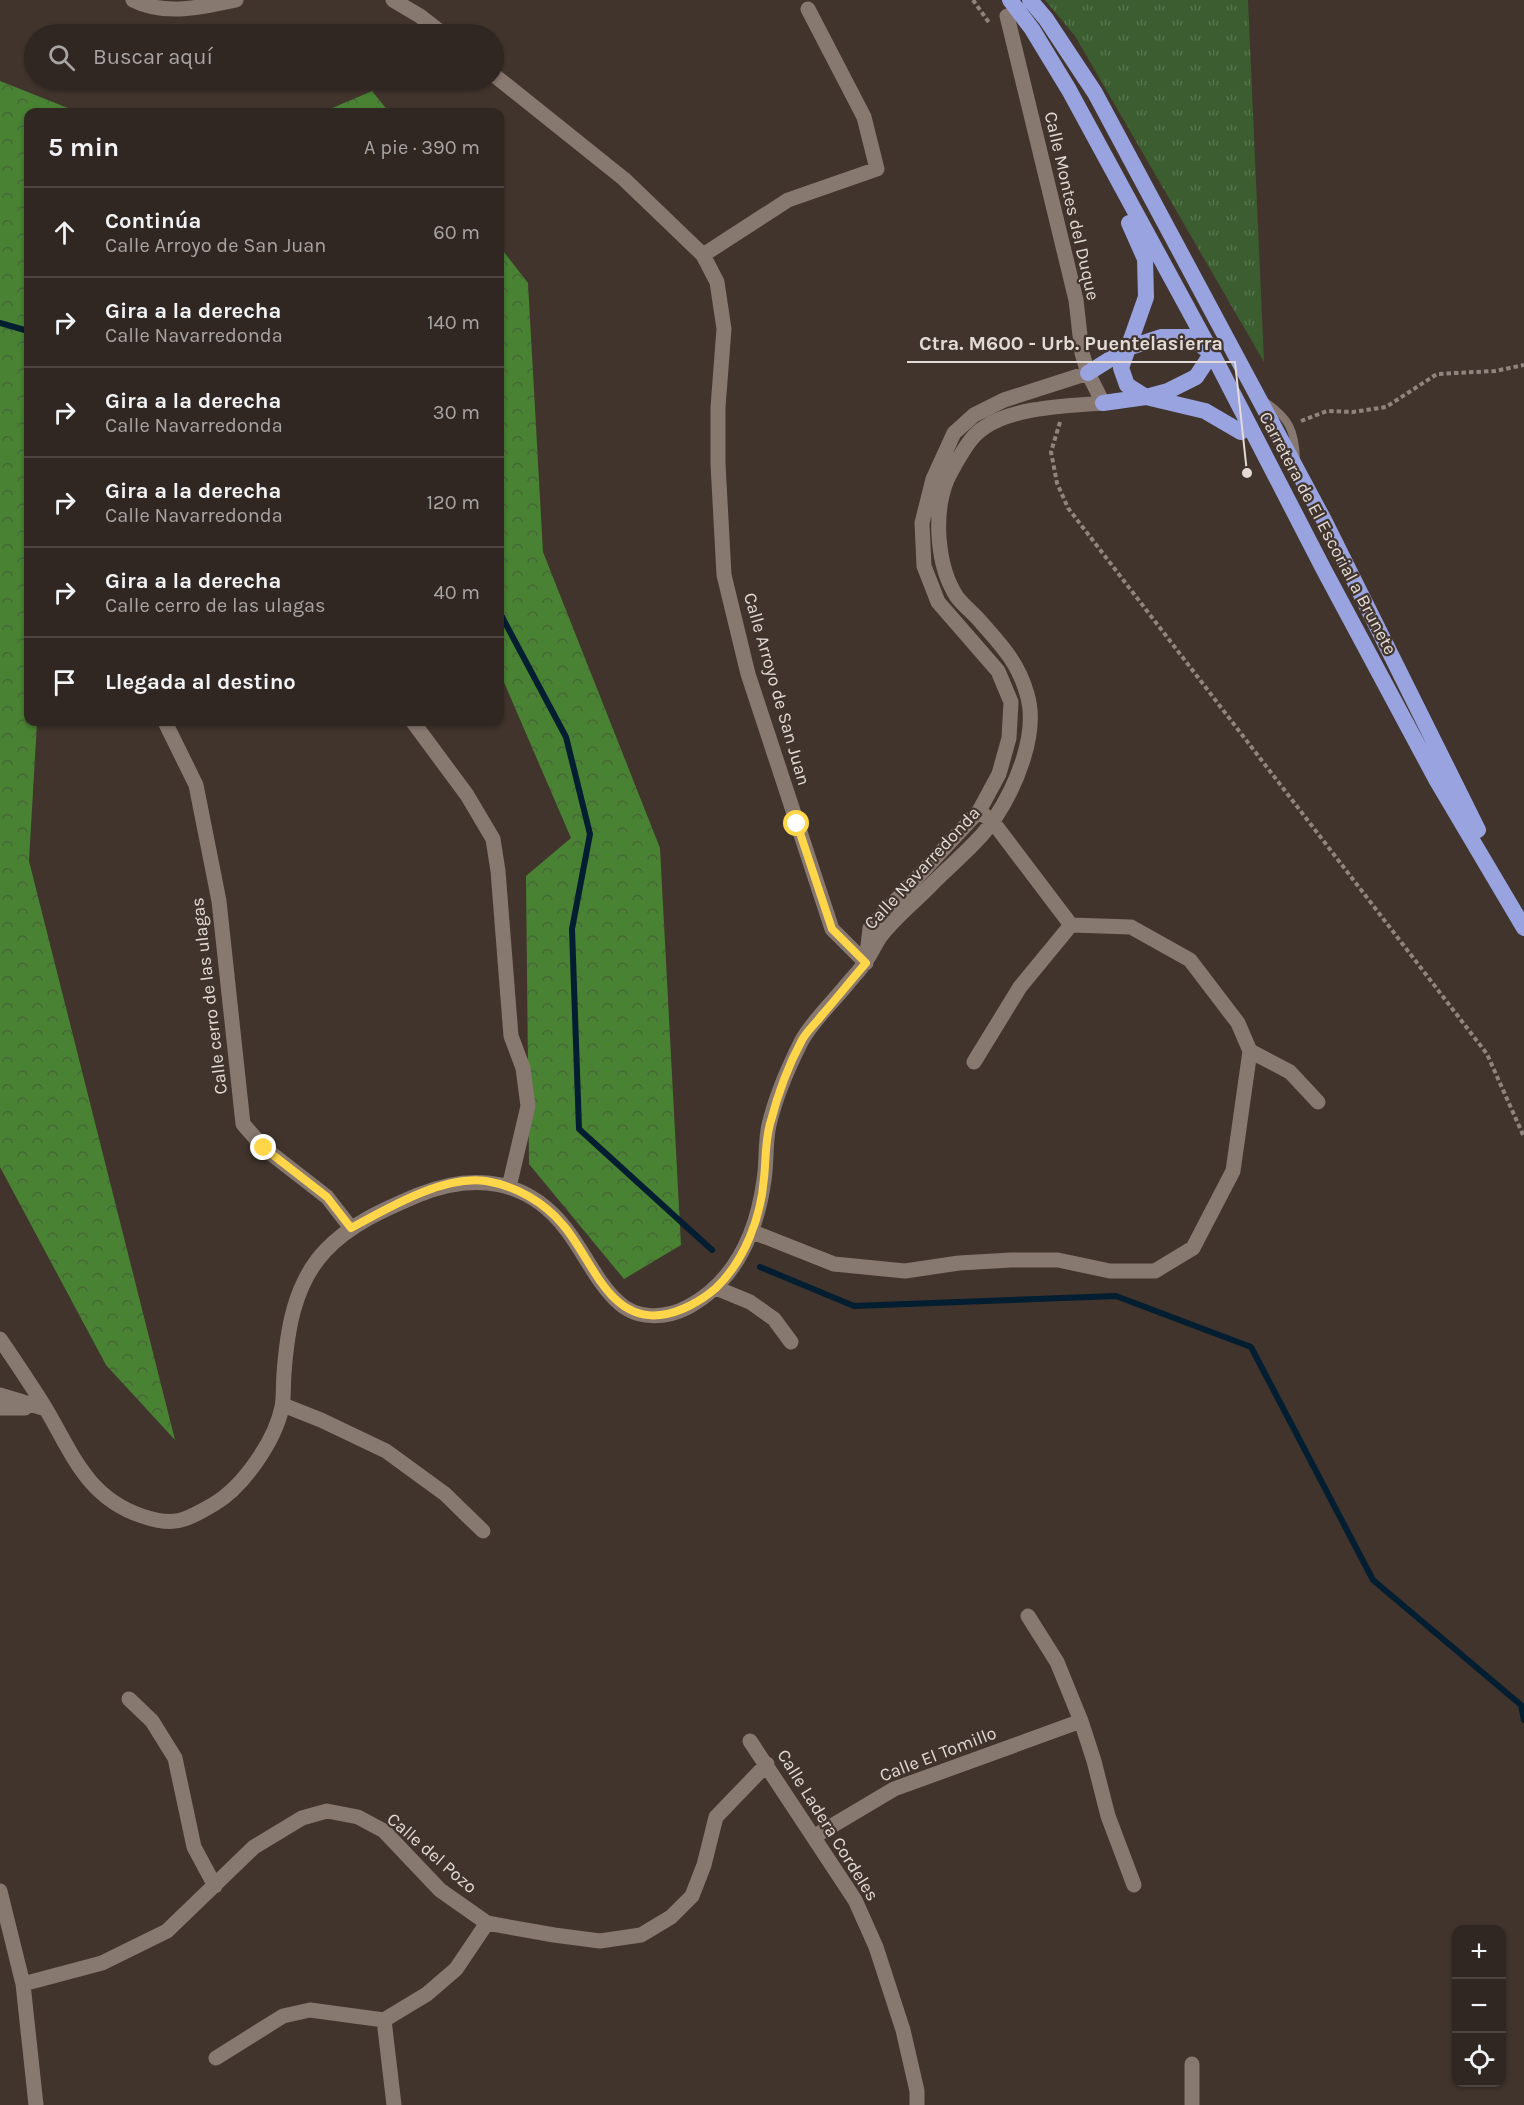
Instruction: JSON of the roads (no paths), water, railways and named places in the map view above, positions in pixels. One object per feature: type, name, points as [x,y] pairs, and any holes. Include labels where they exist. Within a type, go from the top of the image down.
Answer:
[{"type":"highway","name":"Carretera de El Escorial a Brunete","points":[[1030,0],[1046,19],[1095,93],[1325,522],[1524,926]]},
{"type":"highway","name":"Carretera de El Escorial a Brunete","points":[[1009,8],[1032,29],[1069,90],[1212,353],[1324,570],[1437,781],[1524,926]]},
{"type":"highway","points":[[1091,132],[1089,141],[1145,259],[1146,297],[1121,368],[1127,385],[1146,397],[1205,411],[1241,432]]},
{"type":"highway","points":[[1179,249],[1185,281],[1214,334],[1213,374],[1285,515],[1324,570]]},
{"type":"highway","points":[[1088,373],[1128,348],[1161,337],[1191,337],[1227,362],[1299,494],[1314,518],[1325,522]]},
{"type":"highway","points":[[1102,403],[1146,397],[1168,391],[1196,377],[1212,353]]},
{"type":"street","points":[[133,0],[142,4],[176,9],[236,0]]},
{"type":"street","points":[[393,0],[430,24]]},
{"type":"street","name":"Calle Montes del Duque","points":[[1009,8],[1076,300],[1082,353],[1088,373],[1102,403]]},
{"type":"street","points":[[703,255],[788,200],[877,169],[864,117],[808,9]]},
{"type":"street","name":"Calle Arroyo de San Juan","points":[[504,83],[624,179],[703,255],[717,282],[724,329],[718,407],[718,464],[724,575],[748,674],[832,929],[866,963]]},
{"type":"street","name":"Calle Navarredonda","points":[[866,963],[870,928],[979,811],[999,774],[1009,738],[1011,702],[998,671],[938,602],[924,566],[922,523],[933,479],[954,433],[974,415],[1004,400],[1088,373]]},
{"type":"street","name":"Calle Navarredonda","points":[[0,1340],[46,1409],[83,1472],[105,1498],[130,1512],[154,1520],[173,1523],[192,1517],[222,1499],[250,1469],[272,1436],[283,1405],[288,1330],[301,1285],[322,1254],[351,1228],[394,1205],[434,1189],[460,1182],[485,1181],[510,1187],[545,1207],[564,1226],[618,1303],[633,1313],[651,1316],[667,1315],[686,1308],[716,1288],[736,1263],[753,1232],[764,1182],[769,1126],[803,1038],[866,963],[881,937],[993,822],[1015,781],[1028,743],[1030,700],[1016,663],[956,596],[941,561],[939,525],[945,483],[967,443],[984,427],[1011,415],[1102,403]]},
{"type":"street","name":"Calle cerro de las ulagas","points":[[167,726],[196,785],[219,901],[243,1125],[264,1148],[327,1197],[351,1228]]},
{"type":"street","points":[[416,726],[467,795],[493,839],[498,871],[511,1036],[523,1068],[528,1106],[510,1187]]},
{"type":"street","points":[[979,811],[993,822],[1071,925]]},
{"type":"street","points":[[753,1232],[834,1264],[905,1271],[959,1263],[1058,1260],[1110,1271],[1155,1271],[1193,1248],[1233,1171],[1250,1051],[1238,1023],[1191,960],[1131,927],[1071,925]]},
{"type":"street","points":[[975,1062],[1020,987],[1071,925]]},
{"type":"street","points":[[1250,1051],[1290,1072],[1318,1102]]},
{"type":"street","points":[[716,1288],[750,1302],[774,1319],[791,1342]]},
{"type":"street","points":[[0,1395],[46,1409]]},
{"type":"street","points":[[283,1405],[386,1451],[445,1494],[483,1531]]},
{"type":"street","points":[[0,1408],[46,1409]]},
{"type":"street","points":[[1028,1616],[1057,1662],[1081,1721],[1108,1816],[1134,1885]]},
{"type":"street","points":[[129,1699],[152,1721],[175,1758],[194,1847],[215,1886]]},
{"type":"street","name":"Calle El Tomillo","points":[[814,1836],[894,1789],[1081,1721]]},
{"type":"street","name":"Calle Ladera Cordeles","points":[[750,1741],[855,1900],[876,1947],[903,2030],[917,2091],[917,2105]]},
{"type":"street","name":"Calle del Pozo","points":[[23,1984],[102,1963],[167,1931],[254,1847],[302,1818],[327,1811],[358,1817],[384,1831],[440,1890],[487,1923],[600,1941],[641,1935],[671,1917],[692,1896],[704,1865],[716,1816],[767,1764]]},
{"type":"street","points":[[0,1891],[23,1984],[36,2105]]},
{"type":"street","points":[[216,2058],[283,2016],[310,2010],[384,2020],[427,1994],[456,1969],[487,1923]]},
{"type":"street","points":[[384,2020],[394,2105]]},
{"type":"street","points":[[1192,2064],[1192,2105]]},
{"type":"lane","points":[[1258,397],[1277,410],[1295,438],[1296,469]]},
{"type":"waterway","points":[[0,323],[24,330]]},
{"type":"waterway","points":[[504,621],[566,737],[590,834],[572,929],[579,1129],[712,1250]]},
{"type":"waterway","points":[[760,1267],[854,1306],[1116,1296],[1251,1347],[1373,1580],[1521,1705],[1524,1720]]},
{"type":"place","name":"Ctra. M600 - Urb. Puentelasierra","points":[[1247,473]]}]
